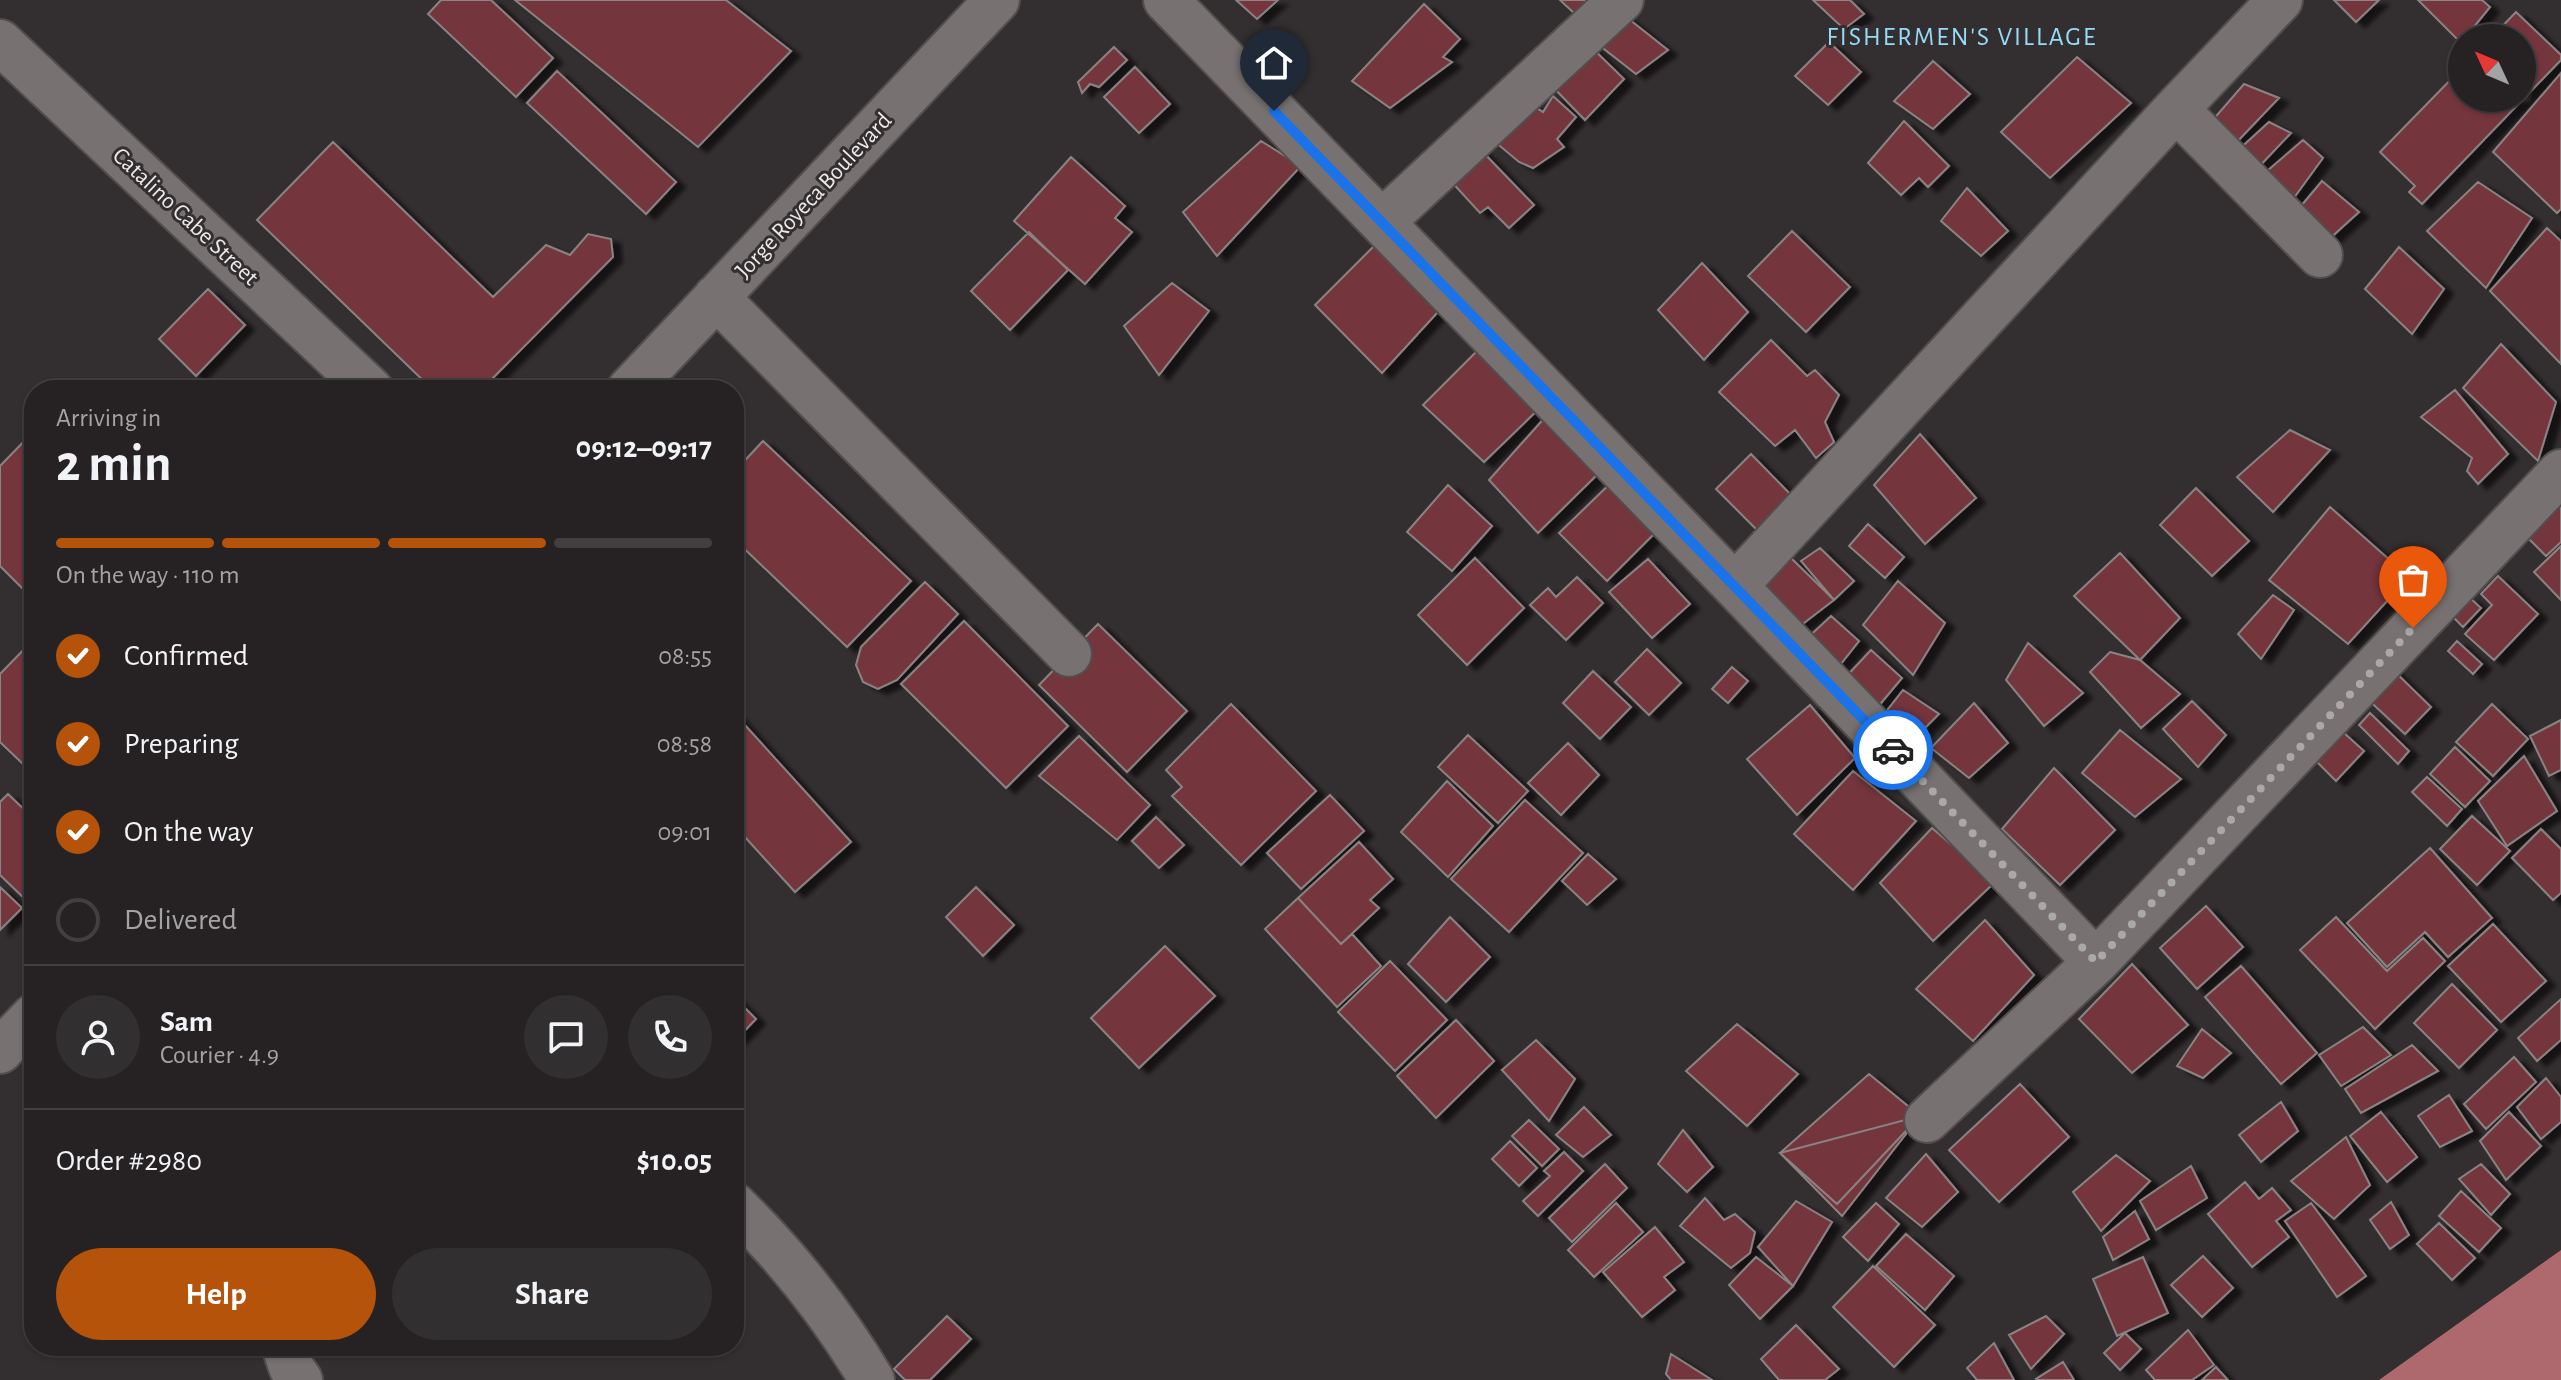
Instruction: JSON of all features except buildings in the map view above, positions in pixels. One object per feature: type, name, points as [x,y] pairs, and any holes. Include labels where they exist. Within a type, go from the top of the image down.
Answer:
[{"type":"street","name":"Jorge Royeca Boulevard","points":[[638,380],[997,0]]},
{"type":"street","points":[[1166,0],[1383,221],[2096,962]]},
{"type":"street","points":[[1383,221],[1621,0]]},
{"type":"street","points":[[1735,586],[2280,0]]},
{"type":"street","name":"Catalino Cabe Street","points":[[0,42],[360,380]]},
{"type":"street","points":[[2176,109],[2320,255]]},
{"type":"street","points":[[716,297],[1069,654]]},
{"type":"street","points":[[1927,1120],[2096,962],[2561,472]]},
{"type":"street","points":[[744,1215],[814,1290],[872,1380]]},
{"type":"street","points":[[287,1356],[300,1380]]},
{"type":"shaded area","points":[[2561,1250],[2561,1380],[2379,1380]]},
{"type":"way so far","points":[[1893,750],[2096,962],[2413,628]]},
{"type":"district","name":"FISHERMEN'S VILLAGE","points":[[1962,36]]},
{"type":"route","points":[[1274,111],[1893,750]]}]
